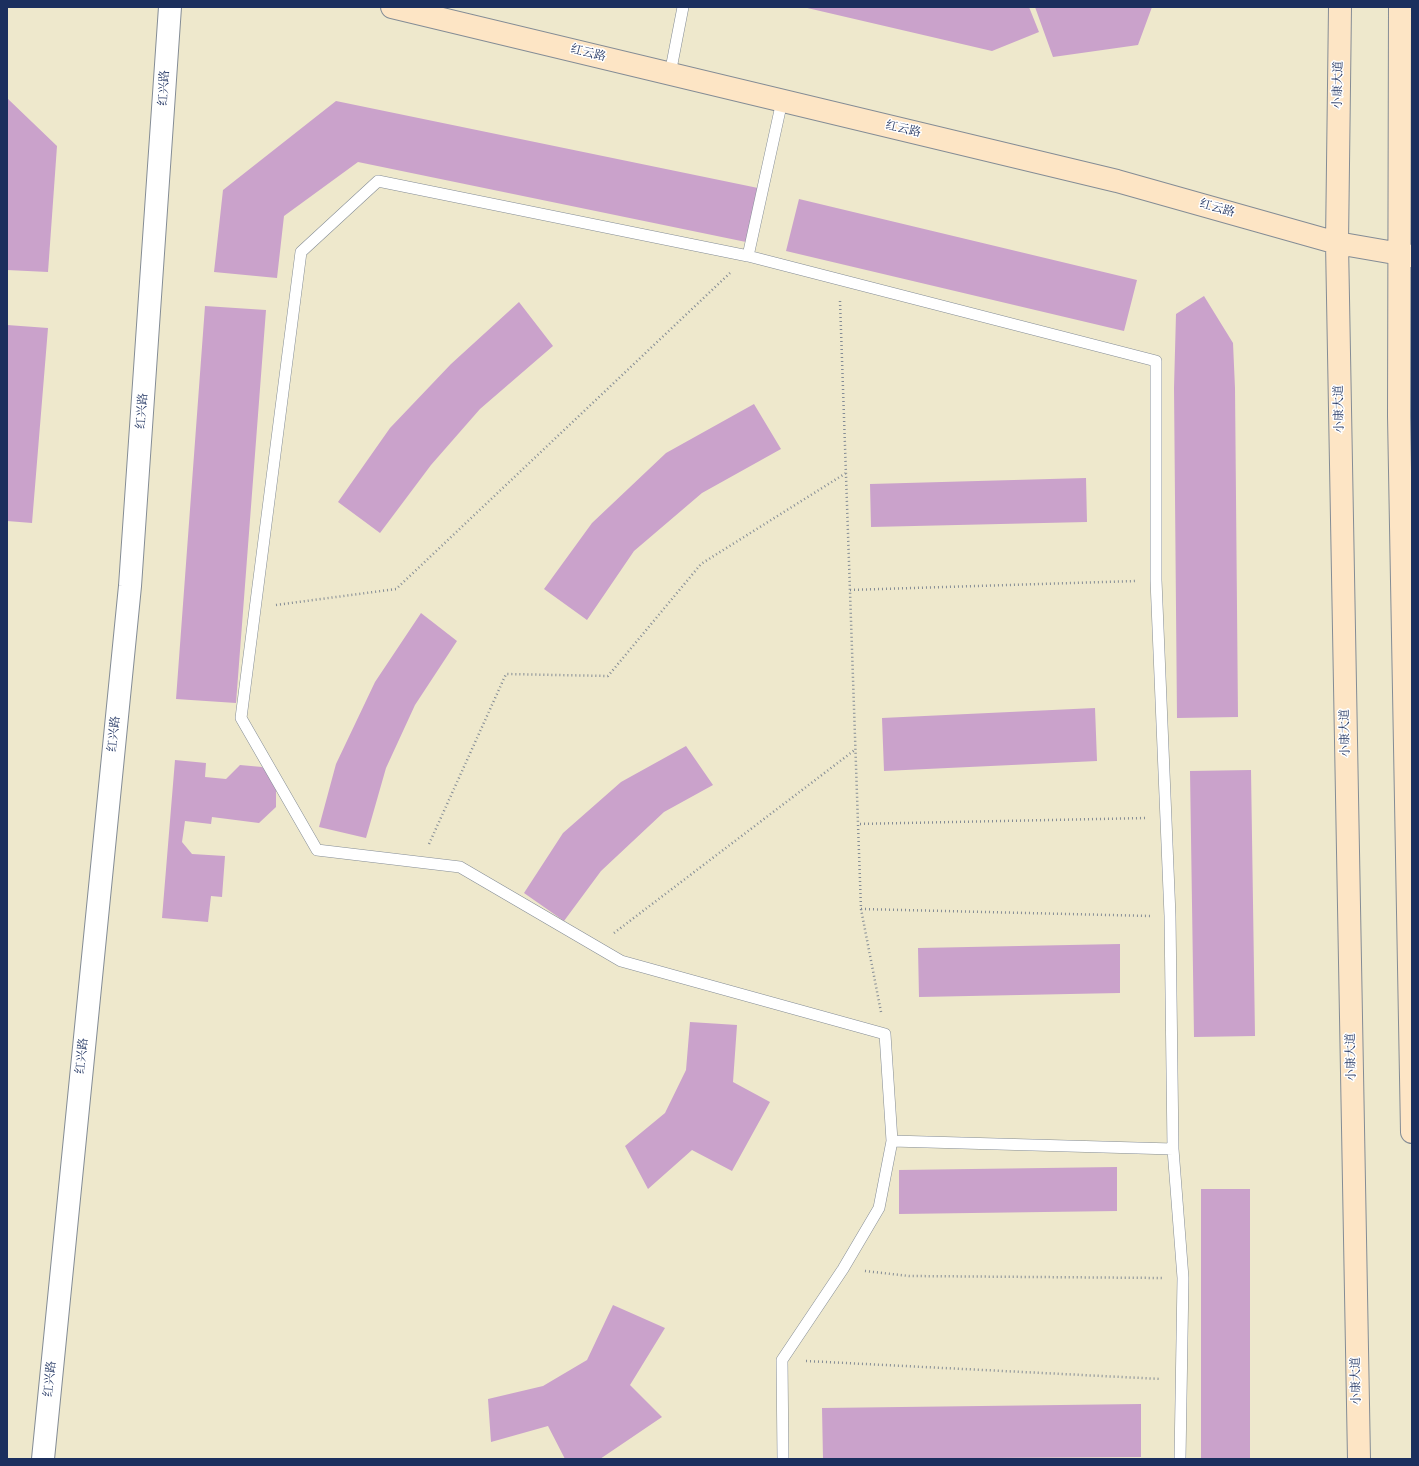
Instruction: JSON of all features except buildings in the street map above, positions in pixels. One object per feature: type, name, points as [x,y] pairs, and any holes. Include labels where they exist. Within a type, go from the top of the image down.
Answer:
[{"type":"main road","name":"红云路","points":[[392,7],[1117,181],[1337,243],[1406,254]]},
{"type":"main road","name":"小康大道","points":[[1340,7],[1337,243],[1359,1459]]},
{"type":"main road","points":[[1400,7],[1406,254],[1399,416],[1412,1132]]},
{"type":"street","name":"红兴路","points":[[43,1459],[130,586],[170,7]]},
{"type":"lane","points":[[670,74],[684,7]]},
{"type":"lane","points":[[748,256],[782,101]]},
{"type":"lane","points":[[783,1459],[782,1360],[843,1269],[878,1208],[892,1141],[885,1034],[621,961],[460,867],[317,850],[241,718],[301,252],[378,181],[748,256],[839,278],[1156,361],[1156,580],[1170,916],[1173,1149],[1183,1278],[1180,1459]]},
{"type":"lane","points":[[892,1141],[1173,1149]]},
{"type":"path","points":[[255,608],[396,589],[748,256]]},
{"type":"path","points":[[839,278],[862,909],[885,1034]]},
{"type":"path","points":[[421,862],[506,674],[608,676],[701,564],[846,474]]},
{"type":"path","points":[[850,590],[1156,580]]},
{"type":"path","points":[[596,947],[856,749]]},
{"type":"path","points":[[858,824],[1166,818]]},
{"type":"path","points":[[862,909],[1170,916]]},
{"type":"path","points":[[843,1269],[909,1276],[1183,1278]]},
{"type":"path","points":[[782,1360],[1181,1380]]}]
